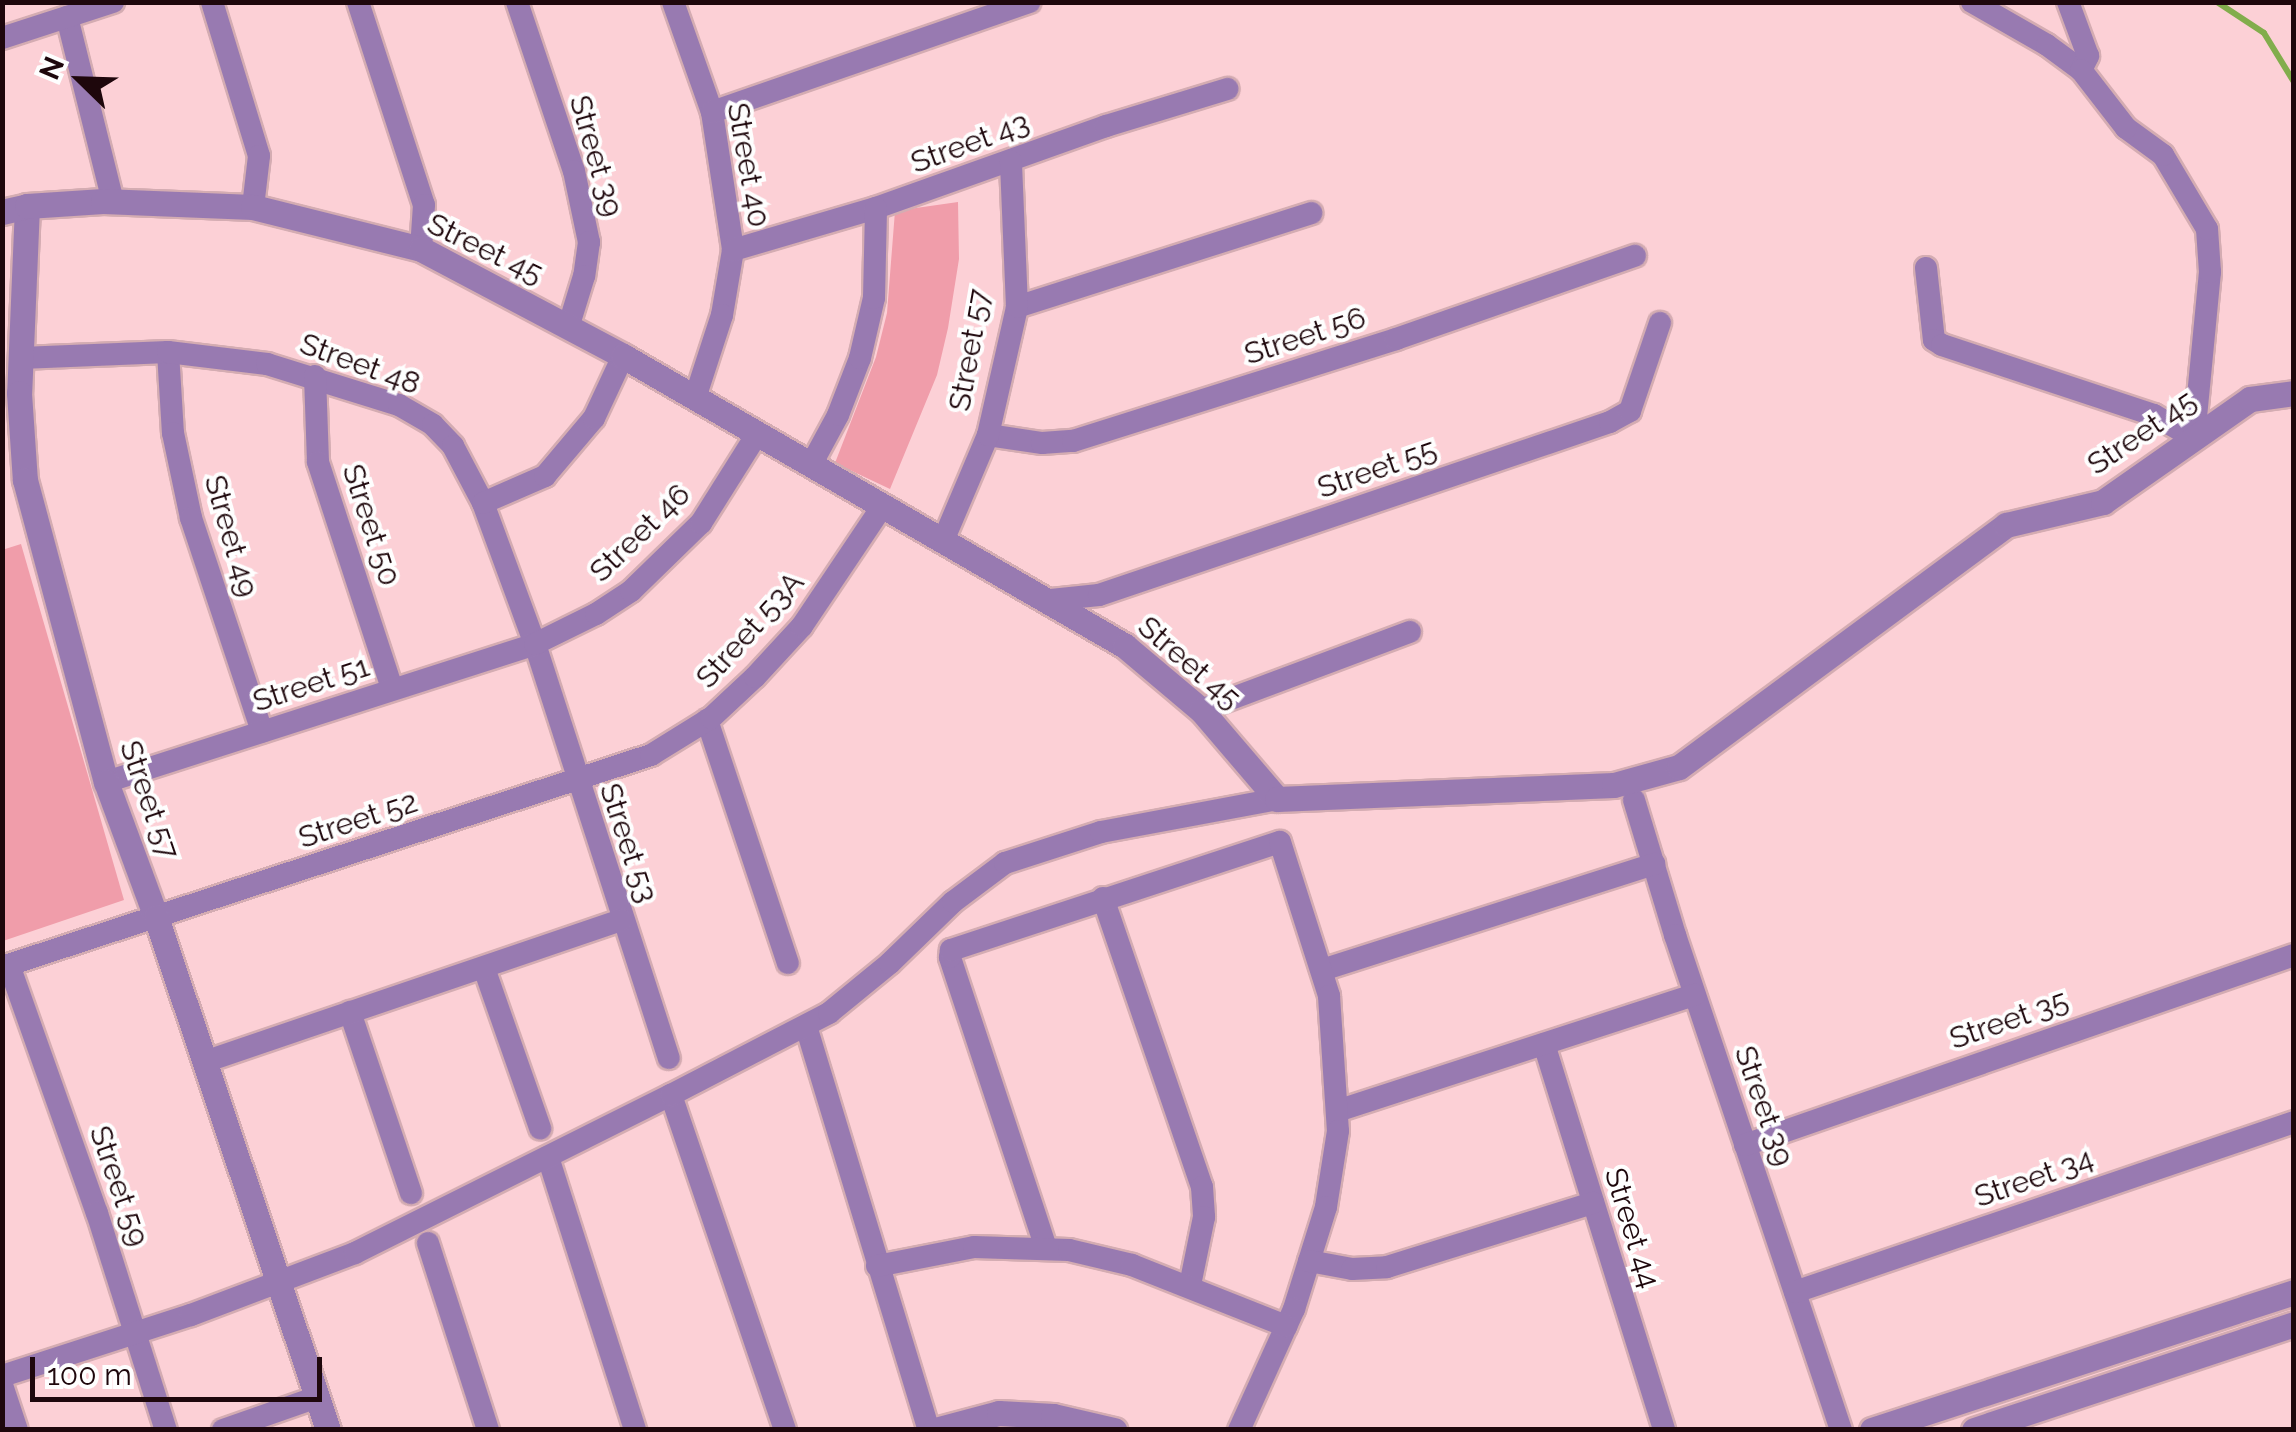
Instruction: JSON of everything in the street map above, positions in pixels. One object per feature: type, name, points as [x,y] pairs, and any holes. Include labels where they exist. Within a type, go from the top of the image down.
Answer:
[{"type":"street","points":[[2,38],[113,2]]},
{"type":"street","points":[[212,2],[259,156],[253,207]]},
{"type":"street","points":[[358,2],[424,205],[420,249]]},
{"type":"street","name":"Street 39","points":[[518,2],[574,170],[589,242],[584,276],[568,328]]},
{"type":"street","name":"Street 40","points":[[672,2],[712,112],[733,250],[722,316],[695,398]]},
{"type":"street","points":[[712,112],[1029,2]]},
{"type":"street","points":[[1926,268],[1934,340],[1942,346],[2050,385],[2154,415],[2194,438],[2210,272],[2207,229],[2163,155],[2126,128],[2081,70],[2047,45],[1972,2]]},
{"type":"street","points":[[2068,2],[2088,56],[2081,70]]},
{"type":"street","points":[[67,17],[114,201]]},
{"type":"street","name":"Street 43","points":[[733,250],[876,208],[1227,88]]},
{"type":"street","name":"Street 57","points":[[943,541],[988,435],[1017,307],[1011,161]]},
{"type":"street","name":"Street 45","points":[[15,209],[114,201],[253,207],[420,249],[623,356],[1125,646],[1201,710],[1278,798],[1614,785],[1680,767],[2006,525],[2103,502],[2250,399],[2294,393]]},
{"type":"street","points":[[810,465],[838,415],[860,358],[874,298],[876,208]]},
{"type":"street","name":"Street 57","points":[[15,209],[25,480],[106,782],[156,917],[328,1430]]},
{"type":"street","points":[[1017,307],[1311,214]]},
{"type":"street","name":"Street 56","points":[[988,435],[1042,443],[1073,441],[1396,339],[1635,256]]},
{"type":"street","name":"Street 55","points":[[1051,600],[1098,595],[1610,422],[1630,411],[1660,323]]},
{"type":"street","name":"Street 48","points":[[21,358],[168,352],[219,356],[316,376],[398,405],[433,425],[466,466],[484,503],[536,644]]},
{"type":"street","name":"Street 49","points":[[168,352],[173,433],[191,518],[262,732]]},
{"type":"street","points":[[484,503],[545,476],[594,418],[623,356]]},
{"type":"street","name":"Street 50","points":[[316,376],[318,462],[392,689]]},
{"type":"street","name":"Street 46","points":[[536,644],[631,591],[700,523],[758,434]]},
{"type":"street","name":"Street 53A","points":[[578,781],[651,755],[707,720],[802,626],[882,507]]},
{"type":"street","points":[[1201,710],[1410,632]]},
{"type":"street","name":"Street 51","points":[[106,782],[536,644]]},
{"type":"street","name":"Street 53","points":[[536,644],[669,1058]]},
{"type":"street","points":[[707,720],[788,963]]},
{"type":"street","name":"Street 52","points":[[6,966],[578,781]]},
{"type":"street","points":[[2,1376],[280,1284],[355,1253],[672,1095],[806,1026],[875,976],[954,902],[1005,863],[1102,832],[1278,798]]},
{"type":"street","name":"Street 39","points":[[1634,800],[1841,1430]]},
{"type":"street","points":[[1046,1248],[950,958],[952,950],[1280,842],[1322,970],[1331,1012],[1337,1110],[1326,1207],[1286,1326],[1239,1430]]},
{"type":"street","points":[[1322,970],[1654,864]]},
{"type":"street","points":[[1103,898],[1202,1187],[1204,1216],[1190,1285]]},
{"type":"street","points":[[204,1062],[622,920]]},
{"type":"street","name":"Street 35","points":[[1745,1144],[2294,956]]},
{"type":"street","name":"Street 59","points":[[6,966],[166,1430]]},
{"type":"street","points":[[484,968],[540,1128]]},
{"type":"street","points":[[1337,1110],[1695,995]]},
{"type":"street","points":[[350,1012],[411,1193]]},
{"type":"street","points":[[806,1026],[877,1266],[932,1430],[999,1413],[1114,1430]]},
{"type":"street","name":"Street 44","points":[[1544,1044],[1664,1430]]},
{"type":"street","points":[[672,1095],[785,1430]]},
{"type":"street","name":"Street 34","points":[[1795,1292],[2294,1122]]},
{"type":"street","points":[[548,1157],[635,1430]]},
{"type":"street","points":[[1309,1261],[1352,1269],[1387,1267],[1593,1203]]},
{"type":"street","points":[[428,1243],[488,1430]]},
{"type":"street","points":[[877,1266],[974,1247],[1046,1248],[1132,1265],[1286,1326]]},
{"type":"street","points":[[1872,1430],[2294,1292]]},
{"type":"street","points":[[1974,1430],[2294,1324]]},
{"type":"street","points":[[2,1385],[17,1430]]},
{"type":"street","points":[[224,1430],[317,1397]]},
{"type":"street","points":[[1955,1404],[1965,1430]]},
{"type":"shaded area","points":[[958,202],[959,259],[937,375],[890,489],[835,463],[876,357],[887,313],[895,211]]},
{"type":"shaded area","points":[[21,544],[124,900],[3,941],[2,550]]},
{"type":"waterway","points":[[2217,2],[2264,33],[2294,82]]}]
